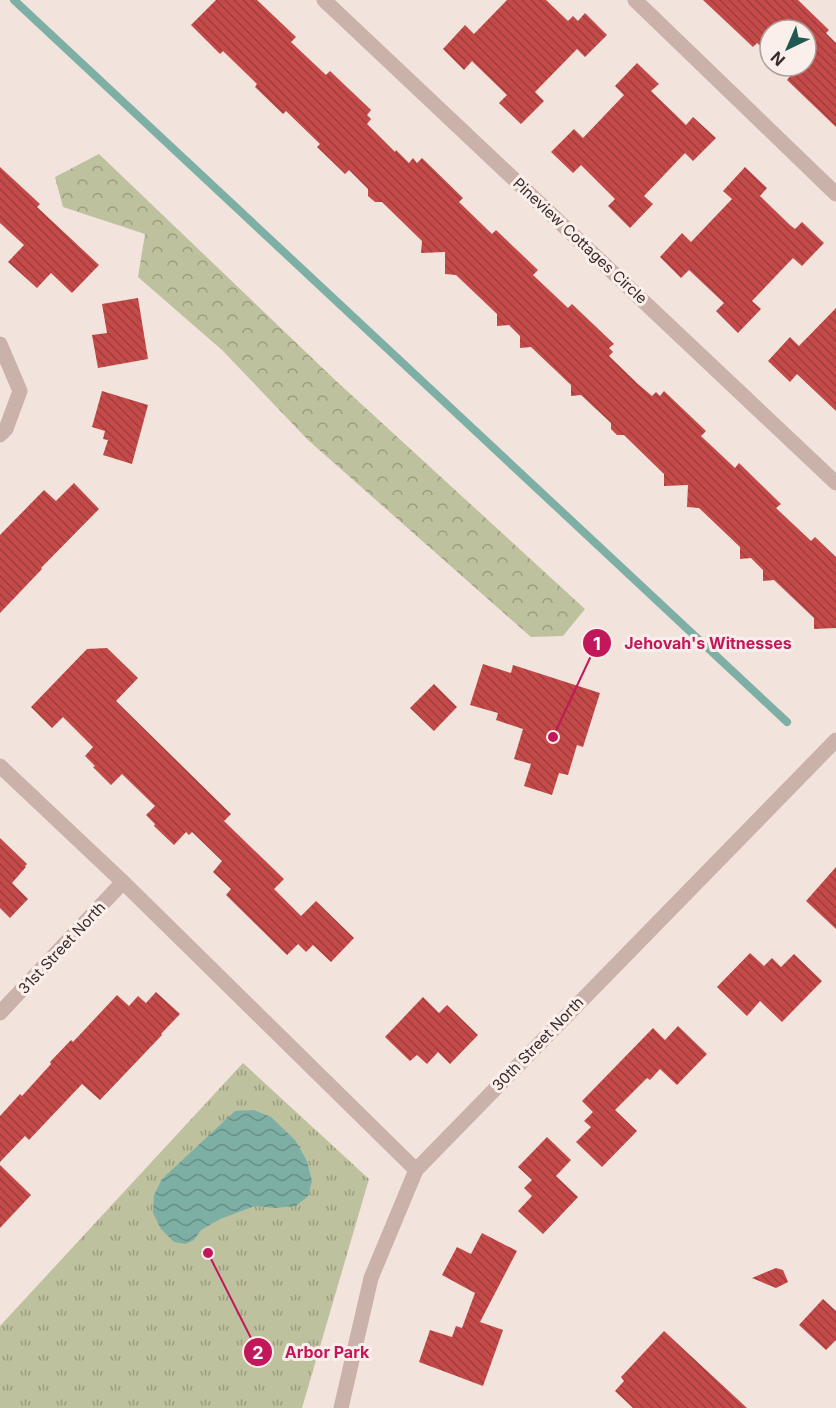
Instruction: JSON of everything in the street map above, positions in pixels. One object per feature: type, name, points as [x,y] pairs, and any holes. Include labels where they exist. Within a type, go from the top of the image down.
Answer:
[{"type":"street","name":"Pineview Cottages Circle","points":[[324,0],[836,483]]},
{"type":"street","points":[[635,0],[836,194]]},
{"type":"street","points":[[0,344],[20,391],[6,429],[0,435]]},
{"type":"street","name":"30th Street North","points":[[341,1408],[371,1278],[416,1170],[836,740]]},
{"type":"street","points":[[0,766],[123,882],[416,1170]]},
{"type":"street","name":"31st Street North","points":[[0,1013],[123,882]]},
{"type":"green space","points":[[99,154],[334,379],[585,609],[563,636],[531,637],[308,440],[222,350],[138,277],[145,234],[63,207],[55,177]]},
{"type":"green space","points":[[243,1063],[369,1179],[302,1408],[0,1408],[0,1326]]},
{"type":"water","points":[[254,1110],[271,1117],[295,1140],[307,1161],[312,1181],[308,1196],[296,1206],[275,1208],[255,1206],[220,1219],[201,1230],[194,1240],[185,1244],[174,1242],[161,1229],[153,1213],[154,1195],[162,1179],[235,1111]]},
{"type":"building","points":[[216,0],[257,0],[296,37],[291,42],[326,75],[330,71],[371,110],[367,115],[371,119],[367,124],[395,152],[396,150],[409,163],[413,158],[417,163],[422,158],[463,198],[459,202],[492,234],[496,230],[538,270],[533,275],[568,308],[572,304],[614,344],[609,348],[613,352],[609,356],[638,384],[652,396],[656,392],[660,396],[664,391],[706,431],[701,436],[735,468],[739,463],[781,504],[776,508],[811,541],[815,537],[836,557],[836,628],[814,629],[814,618],[774,580],[763,581],[763,570],[751,558],[740,559],[740,547],[699,508],[687,507],[688,485],[664,486],[664,474],[624,435],[617,435],[611,429],[611,423],[581,395],[571,396],[571,385],[531,347],[520,348],[520,336],[509,325],[497,326],[497,314],[456,275],[445,274],[445,252],[421,253],[422,241],[382,202],[375,202],[368,196],[368,189],[349,170],[345,174],[317,147],[320,144],[286,111],[283,114],[255,87],[257,84],[223,51],[220,54],[191,25]]},
{"type":"building","points":[[507,0],[546,0],[568,21],[573,16],[578,21],[585,13],[607,35],[585,57],[577,49],[535,92],[544,101],[521,124],[499,103],[507,95],[472,61],[464,70],[443,49],[465,25],[474,34]]},
{"type":"building","points":[[703,0],[798,0],[817,18],[758,18],[758,44],[753,47]]},
{"type":"building","points":[[818,19],[829,30],[826,33],[836,43],[836,127],[787,80],[789,78],[818,78]]},
{"type":"building","points":[[637,63],[659,84],[651,91],[686,125],[693,117],[716,138],[693,161],[685,153],[644,196],[653,204],[630,228],[608,206],[615,199],[581,165],[573,173],[551,152],[574,129],[583,138],[624,95],[615,86]]},
{"type":"building","points":[[0,167],[40,204],[37,207],[99,265],[72,293],[51,273],[37,288],[8,262],[24,245],[0,223]]},
{"type":"building","points":[[745,167],[767,188],[760,196],[790,225],[795,229],[802,222],[824,243],[802,266],[793,258],[752,301],[761,309],[738,333],[716,311],[724,303],[689,270],[681,278],[660,257],[682,233],[691,242],[732,199],[723,191]]},
{"type":"building","points":[[138,298],[148,359],[98,368],[92,335],[107,333],[102,304]]},
{"type":"building","points":[[836,308],[836,411],[797,374],[790,382],[768,361],[790,337],[799,346]]},
{"type":"building","points":[[102,391],[148,405],[132,464],[103,455],[108,440],[103,439],[105,431],[92,427]]},
{"type":"building","points":[[74,483],[99,509],[0,613],[0,535],[44,490],[56,501]]},
{"type":"building","points":[[107,648],[138,678],[116,701],[231,814],[224,821],[284,879],[274,889],[301,916],[316,901],[354,938],[331,962],[313,945],[306,952],[298,944],[287,955],[226,895],[231,889],[213,872],[222,861],[192,832],[189,835],[186,832],[174,845],[146,815],[155,806],[122,774],[111,785],[85,756],[93,747],[63,717],[52,728],[31,707],[87,649]]},
{"type":"building","points":[[483,664],[511,673],[513,665],[600,693],[583,747],[577,745],[568,775],[559,773],[552,795],[524,786],[531,764],[514,759],[523,729],[496,720],[498,713],[470,705]]},
{"type":"building","points":[[434,684],[457,707],[434,731],[410,708]]},
{"type":"building","points":[[0,838],[27,864],[12,883],[28,899],[10,918],[0,908]]},
{"type":"building","points":[[836,867],[836,929],[806,901]]},
{"type":"building","points":[[750,953],[764,966],[772,958],[781,967],[794,954],[822,981],[782,1022],[760,1001],[747,1016],[717,987]]},
{"type":"building","points":[[156,992],[180,1014],[162,1035],[100,1100],[82,1084],[29,1140],[25,1136],[0,1162],[0,1116],[20,1094],[22,1096],[51,1064],[50,1062],[71,1040],[73,1042],[117,995],[129,1006],[138,996],[146,1003]]},
{"type":"building","points":[[423,997],[439,1013],[447,1005],[478,1035],[450,1064],[438,1052],[427,1064],[417,1055],[410,1061],[385,1037]]},
{"type":"building","points":[[678,1026],[707,1054],[677,1085],[660,1069],[650,1080],[647,1078],[615,1110],[637,1131],[602,1167],[576,1142],[591,1127],[584,1121],[593,1112],[582,1101],[653,1028],[665,1040]]},
{"type":"building","points":[[547,1137],[571,1160],[556,1176],[578,1197],[543,1234],[518,1211],[532,1196],[524,1188],[532,1180],[518,1167]]},
{"type":"building","points":[[0,1165],[31,1195],[0,1228]]},
{"type":"building","points":[[482,1233],[517,1251],[480,1322],[503,1330],[483,1386],[419,1362],[430,1330],[452,1337],[456,1326],[462,1328],[475,1293],[442,1275],[457,1247],[471,1254]]},
{"type":"building","points":[[776,1268],[783,1270],[788,1282],[776,1288],[752,1278]]},
{"type":"building","points":[[823,1299],[836,1311],[836,1340],[826,1350],[799,1325]]},
{"type":"building","points":[[664,1331],[747,1408],[633,1408],[615,1391],[624,1381],[621,1377]]},
{"type":"waterway","points":[[14,0],[787,722]]},
{"type":"place","name":"Jehovah's Witnesses","points":[[553,737]]},
{"type":"place","name":"Arbor Park","points":[[208,1253]]}]
